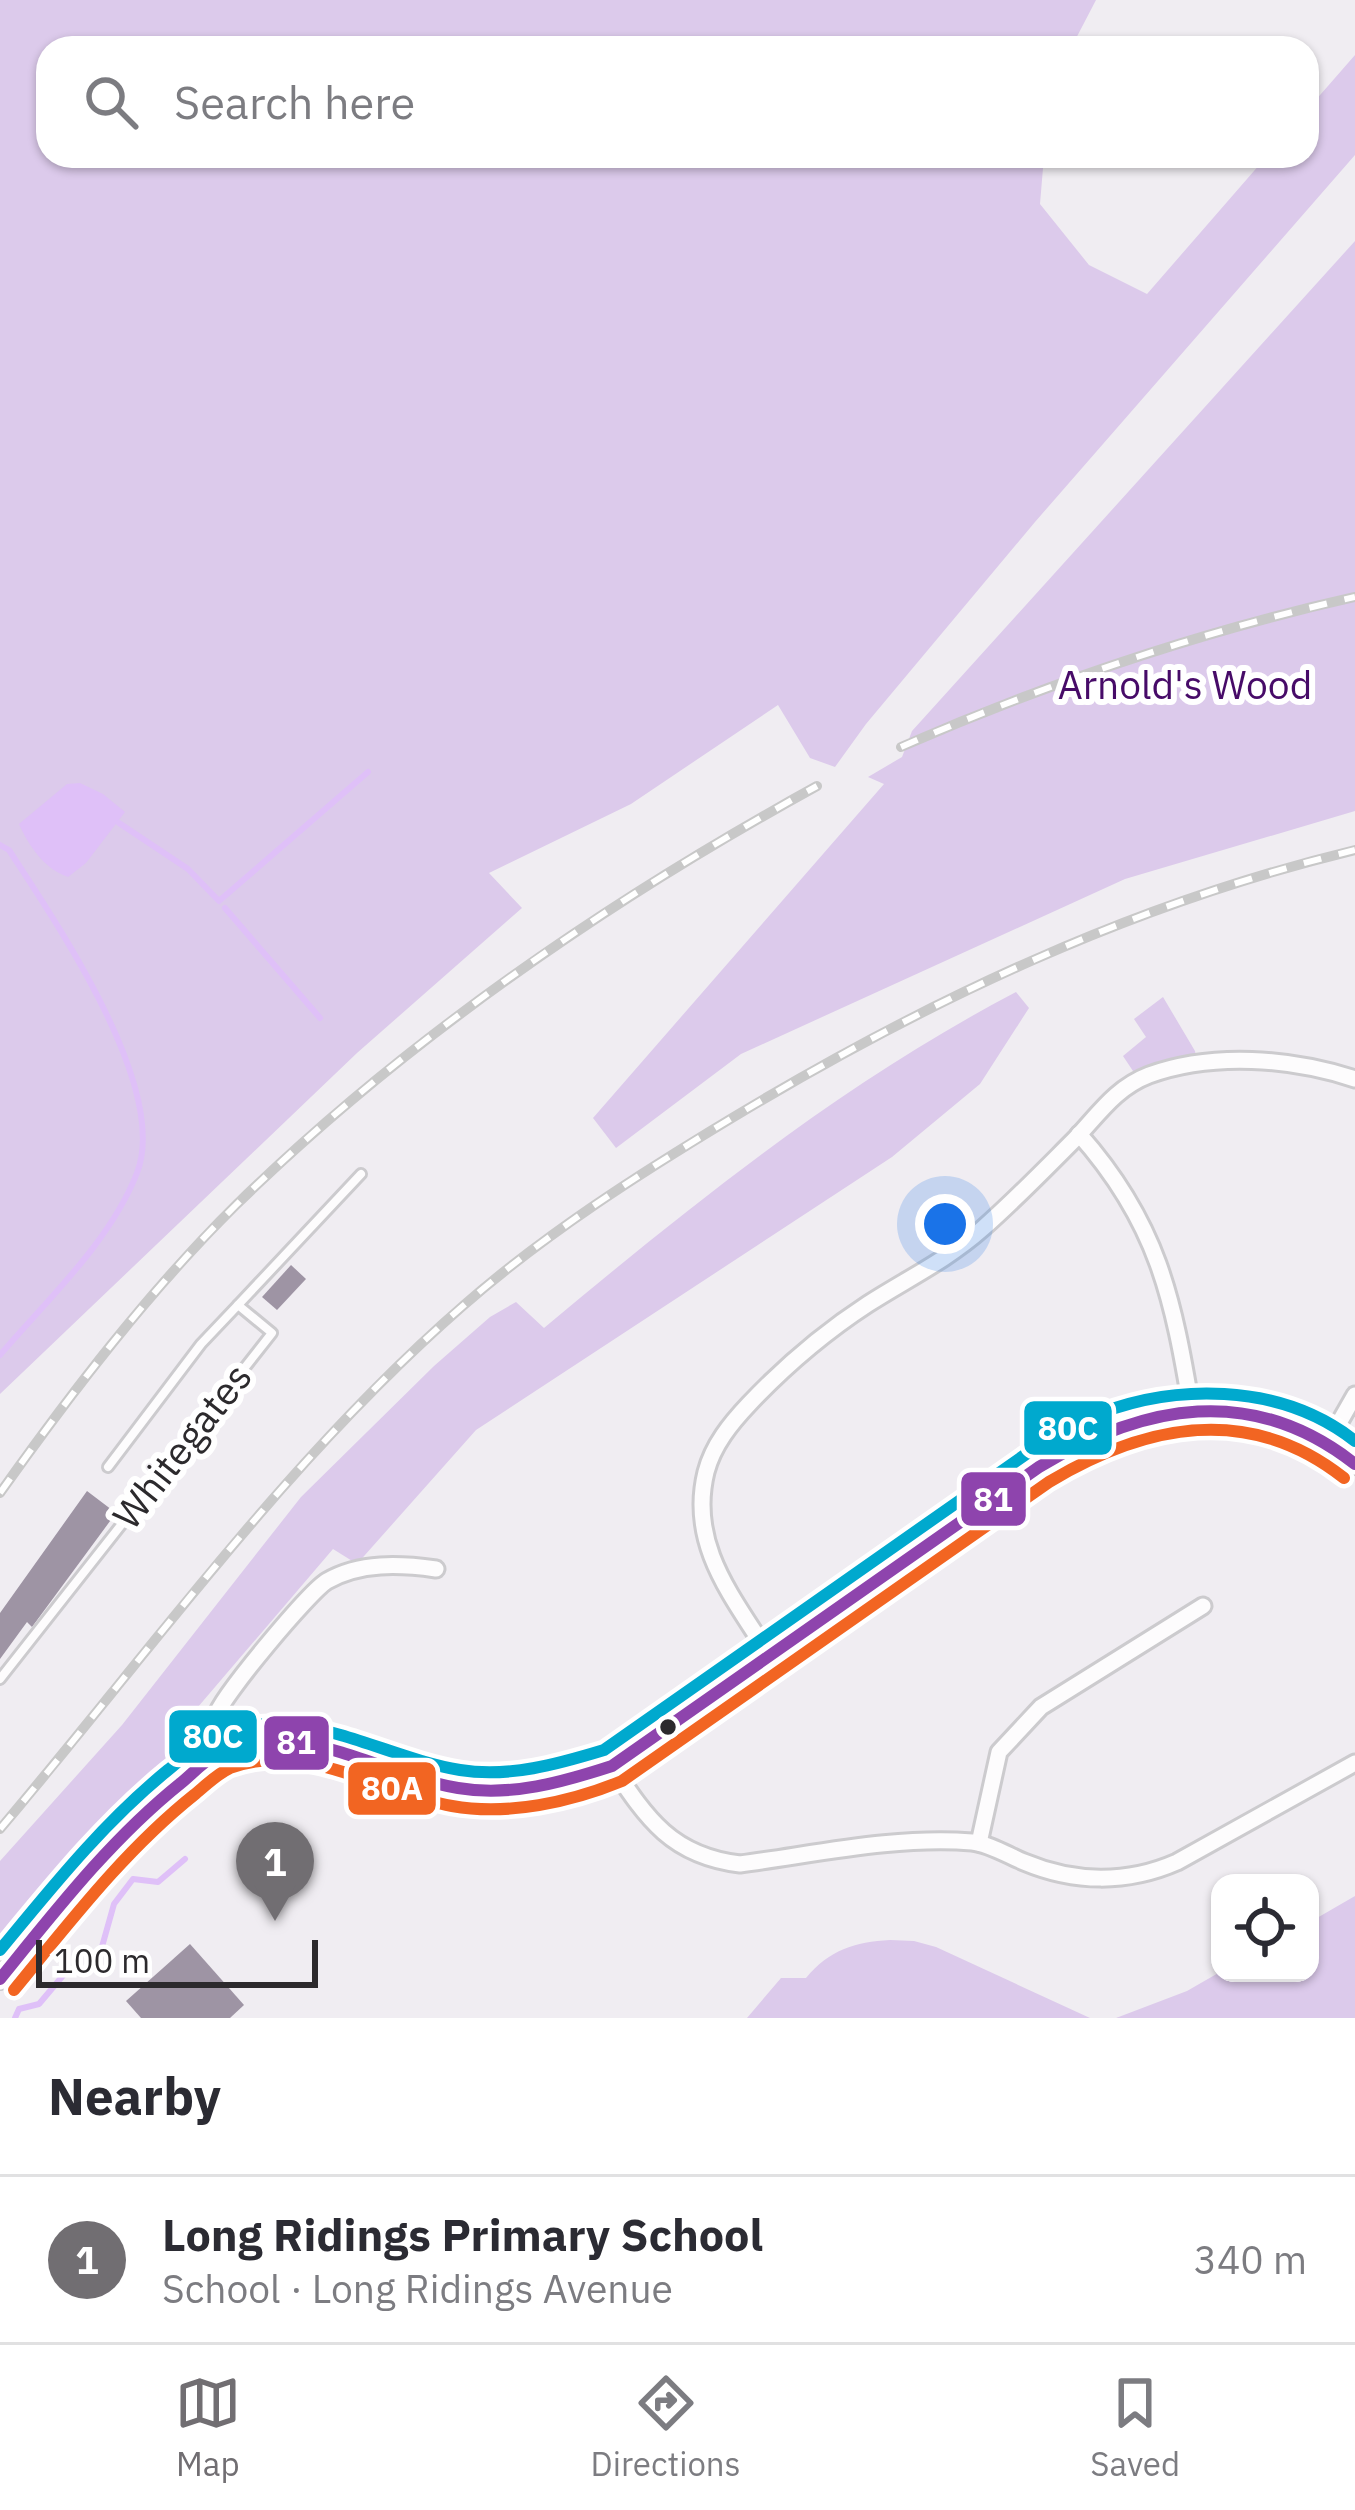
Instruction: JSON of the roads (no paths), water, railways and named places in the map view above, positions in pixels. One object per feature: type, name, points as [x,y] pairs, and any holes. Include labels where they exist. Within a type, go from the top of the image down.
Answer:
[{"type":"street","points":[[769,1654],[712,1563],[702,1533],[706,1473],[731,1423],[790,1364],[855,1313],[937,1264],[980,1231],[1111,1096],[1144,1077],[1183,1064],[1254,1061],[1355,1078]]},
{"type":"street","points":[[1079,1134],[1131,1200],[1155,1249],[1169,1290],[1192,1412]]},
{"type":"street","points":[[1327,1444],[1355,1395]]},
{"type":"street","points":[[0,1978],[128,1830],[220,1752],[266,1743],[305,1745],[455,1789],[532,1788],[613,1766],[1040,1466],[1096,1435],[1192,1412],[1238,1412],[1288,1425],[1355,1464]]},
{"type":"street","points":[[220,1752],[214,1727],[225,1697],[323,1583],[348,1572],[384,1566],[436,1569]]},
{"type":"street","points":[[979,1843],[999,1752],[1041,1707],[1203,1606]]},
{"type":"street","points":[[613,1766],[653,1826],[721,1862],[740,1864],[900,1843],[979,1843],[1030,1864],[1091,1880],[1156,1872],[1355,1763]]},
{"type":"lane","name":"Whitegates","points":[[0,1679],[272,1333],[238,1305],[361,1174]]},
{"type":"lane","points":[[108,1467],[201,1344],[238,1305]]},
{"type":"waterway","points":[[119,823],[188,869],[219,901],[368,772]]},
{"type":"waterway","points":[[0,845],[9,850],[29,881],[103,1006],[137,1097],[143,1138],[137,1173],[111,1223],[0,1355]]},
{"type":"waterway","points":[[225,908],[320,1018]]},
{"type":"waterway","points":[[15,2018],[19,2009],[39,2004],[66,1972],[96,1968],[114,1904],[133,1879],[158,1882],[185,1859]]},
{"type":"railway","points":[[901,747],[1125,661],[1355,597]]},
{"type":"railway","points":[[0,1493],[142,1308],[204,1238],[302,1143],[440,1029],[513,976],[662,876],[817,786]]},
{"type":"railway","points":[[0,1829],[222,1558],[338,1427],[464,1305],[560,1229],[732,1118],[956,996],[1112,927],[1191,898],[1355,850]]},
{"type":"place","name":"Long Ridings Primary School","points":[[275,1921]]},
{"type":"park label","name":"Arnold's Wood","points":[[1185,685]]}]
